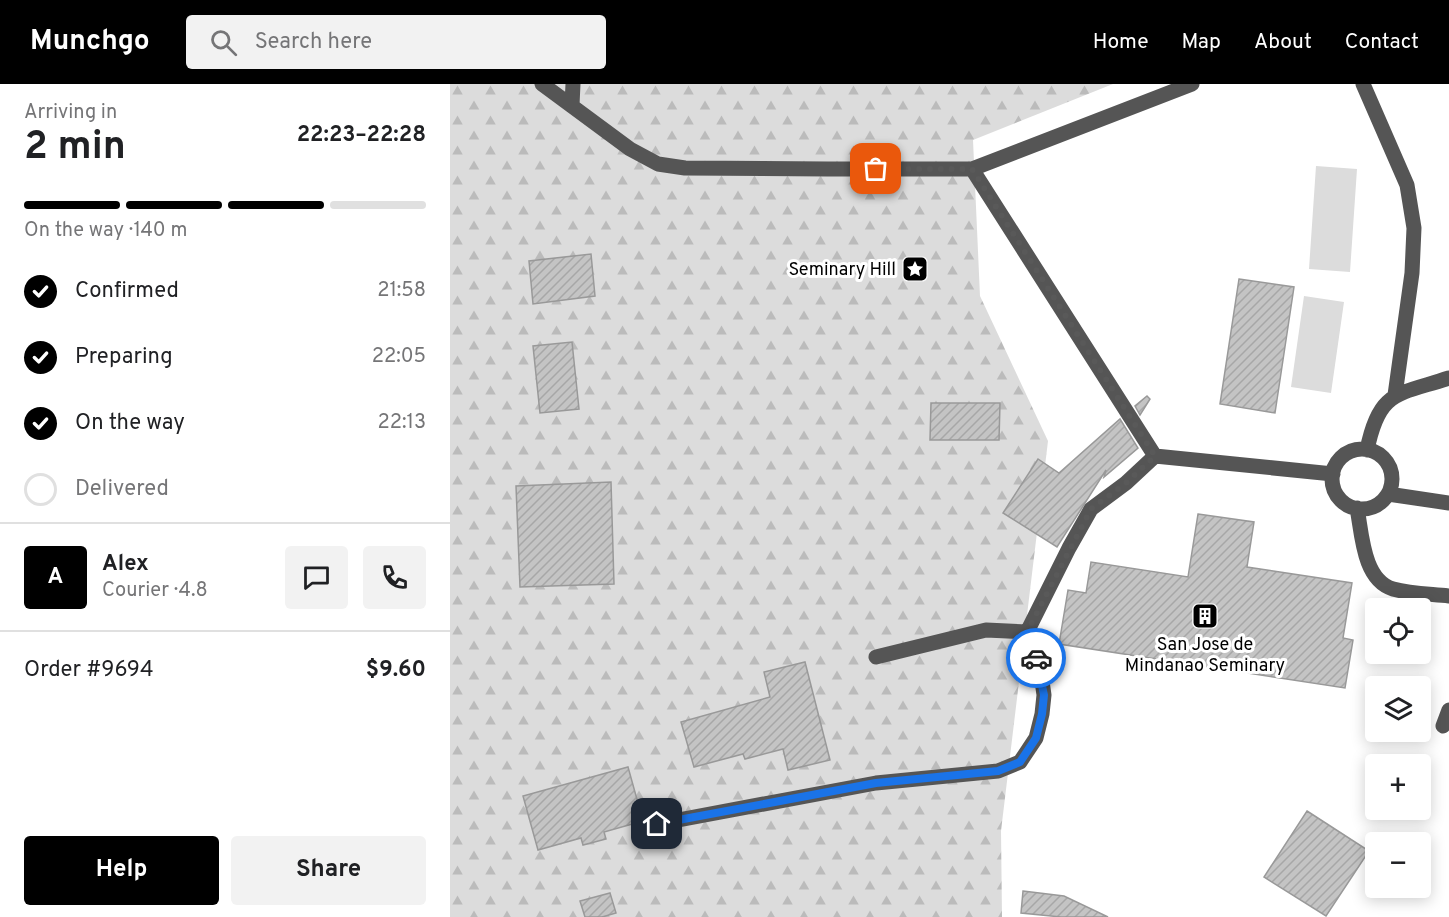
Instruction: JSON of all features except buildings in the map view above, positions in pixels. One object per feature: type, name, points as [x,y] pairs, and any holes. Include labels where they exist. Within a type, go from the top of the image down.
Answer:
[{"type":"street","points":[[542,84],[630,149],[658,164],[685,168],[972,169],[1192,84]]},
{"type":"street","points":[[572,105],[573,84]]},
{"type":"street","points":[[1364,84],[1407,185],[1414,228],[1412,273],[1395,396]]},
{"type":"street","points":[[972,169],[1155,456]]},
{"type":"street","points":[[1367,450],[1372,425],[1382,406],[1395,396],[1449,378]]},
{"type":"street","points":[[1355,450],[1367,450],[1378,454],[1387,462],[1392,472],[1392,484],[1388,494],[1380,503],[1369,508],[1357,508],[1346,504],[1338,496],[1333,486],[1333,474],[1336,463],[1345,454],[1355,450]]},
{"type":"street","points":[[657,824],[876,783],[998,771],[1020,762],[1036,738],[1044,695],[1040,668],[1027,632],[1091,509],[1126,483],[1155,456],[1333,474]]},
{"type":"street","points":[[1388,494],[1449,503]]},
{"type":"street","points":[[1357,508],[1368,564],[1379,579],[1392,589],[1449,596]]},
{"type":"street","points":[[876,657],[986,630],[1027,632]]},
{"type":"street","points":[[1443,726],[1449,710]]},
{"type":"green space","points":[[450,84],[1113,84],[973,140],[980,296],[1048,441],[1001,831],[1002,917],[450,917]]},
{"type":"green space","points":[[1316,166],[1357,169],[1350,272],[1309,269]]},
{"type":"green space","points":[[1304,296],[1344,302],[1331,393],[1291,387]]},
{"type":"way so far","points":[[876,169],[972,169],[1155,456],[1126,483],[1091,509],[1027,632],[1036,658]]},
{"type":"place","name":"Seminary Hill","points":[[915,269]]},
{"type":"place","name":"San Jose de Mindanao Seminary","points":[[1205,616]]},
{"type":"route","points":[[657,824],[876,783],[998,771],[1020,762],[1036,738],[1042,714],[1044,695],[1036,658]]}]
